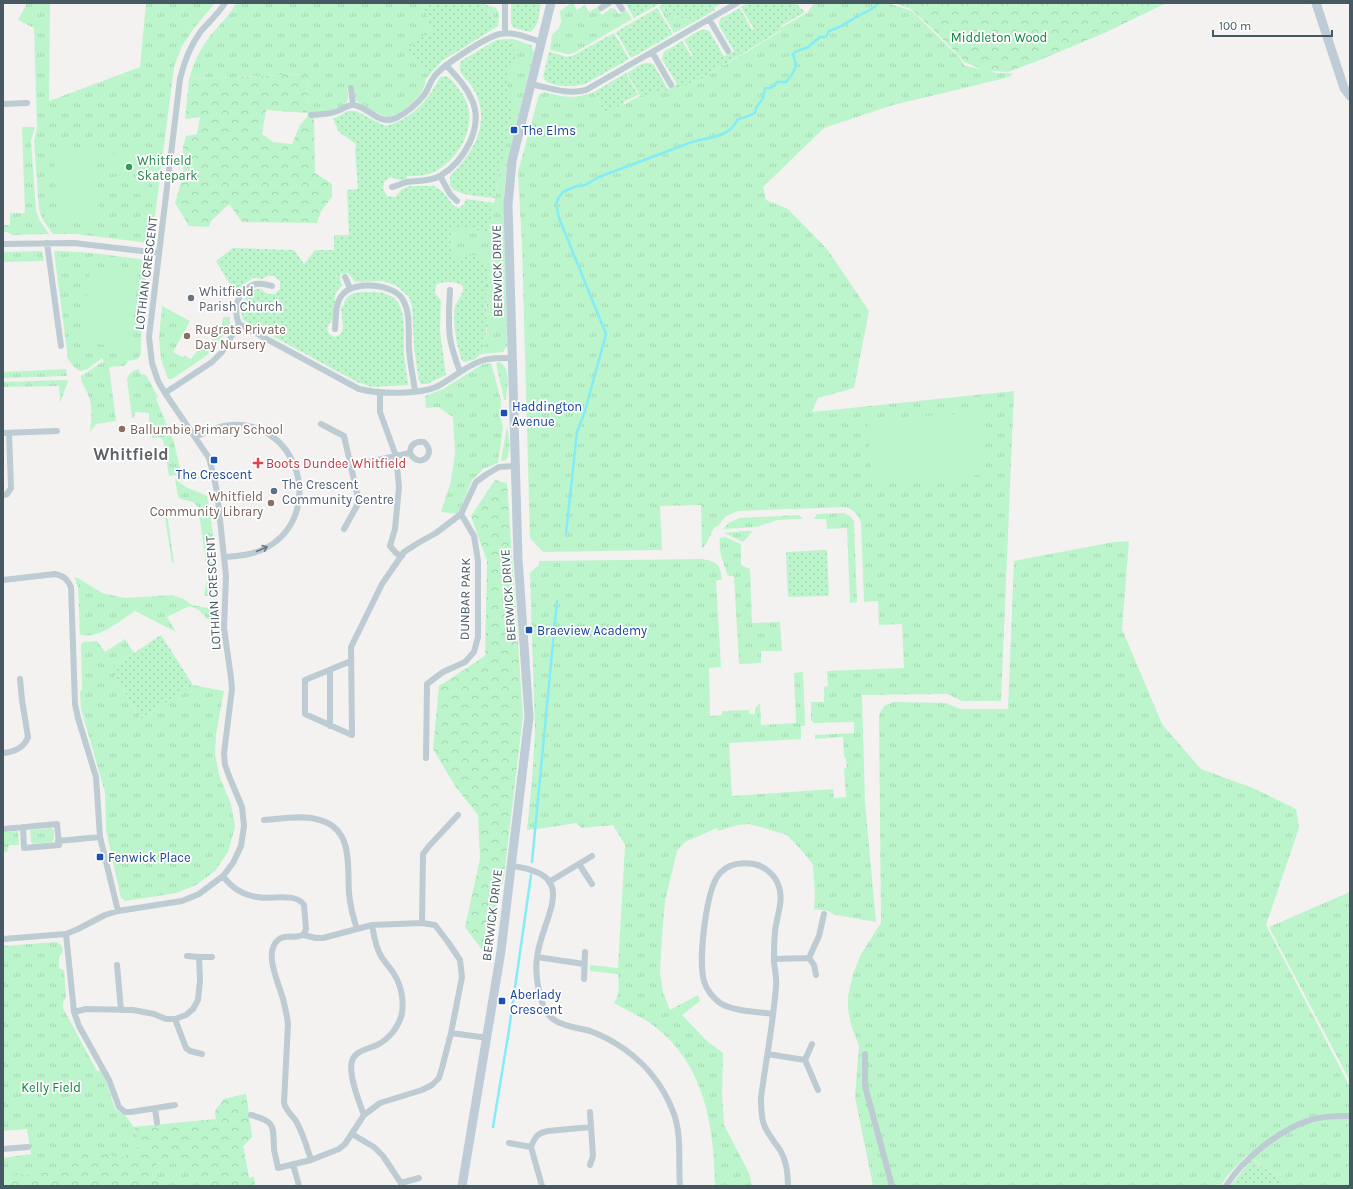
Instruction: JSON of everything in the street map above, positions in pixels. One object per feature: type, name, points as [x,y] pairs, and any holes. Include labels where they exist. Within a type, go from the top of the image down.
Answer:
[{"type":"street","name":"LOTHIAN CRESCENT","points":[[3,939],[66,934],[105,915],[118,911],[182,901],[199,894],[222,876],[232,863],[241,846],[244,826],[242,807],[225,765],[224,753],[232,689],[224,628],[226,576],[213,473],[209,458],[158,381],[152,363],[149,337],[180,79],[184,62],[192,44],[201,31],[219,13],[226,3]]},
{"type":"street","points":[[503,3],[506,33]]},
{"type":"street","name":"BERWICK DRIVE","points":[[462,1186],[488,1038],[501,951],[529,717],[518,560],[508,205],[512,161],[551,3]]},
{"type":"street","points":[[601,8],[609,3]]},
{"type":"street","points":[[618,3],[622,9]]},
{"type":"street","points":[[531,84],[566,92],[586,90],[737,3]]},
{"type":"street","points":[[1316,3],[1344,88],[1350,96]]},
{"type":"street","points":[[709,19],[728,52]]},
{"type":"street","points":[[311,115],[333,113],[353,105],[359,106],[388,121],[410,108],[424,95],[435,75],[446,65],[493,36],[506,33],[541,42]]},
{"type":"street","points":[[652,52],[671,85]]},
{"type":"street","points":[[392,188],[406,182],[431,180],[440,176],[454,165],[472,139],[476,114],[473,101],[467,90],[446,65]]},
{"type":"street","points":[[351,88],[353,105]]},
{"type":"street","points":[[3,104],[27,103]]},
{"type":"street","points":[[440,176],[450,194],[457,201]]},
{"type":"street","points":[[47,243],[61,346]]},
{"type":"street","points":[[3,244],[74,243],[159,253]]},
{"type":"street","points":[[345,277],[350,288]]},
{"type":"street","points":[[272,286],[254,284],[247,288],[238,299],[236,318],[239,324],[359,390],[380,392],[428,390],[438,386],[481,360],[512,358]]},
{"type":"street","points":[[335,329],[338,303],[342,294],[350,288],[360,286],[386,288],[396,292],[403,300],[407,311],[409,350],[415,391]]},
{"type":"street","points":[[450,290],[450,338],[453,354],[460,372]]},
{"type":"street","points":[[165,393],[212,362],[222,352],[239,324]]},
{"type":"street","points":[[380,392],[380,412],[396,456],[399,487],[395,529],[390,546],[396,553],[402,556]]},
{"type":"street","points":[[321,424],[344,436],[359,502],[344,528]]},
{"type":"street","points":[[195,437],[212,429],[225,426],[238,425],[260,430],[282,445],[296,466],[299,477],[300,491],[298,505],[288,530],[278,540],[265,548],[253,553],[224,557]]},
{"type":"street","points":[[3,495],[7,494],[11,488],[6,433],[57,432]]},
{"type":"street","points":[[350,466],[410,453]]},
{"type":"street","points":[[351,661],[305,680],[305,714],[352,735],[351,647],[382,584],[404,552],[436,533],[461,514],[476,482],[499,467],[515,466]]},
{"type":"street","name":"DUNBAR PARK","points":[[426,758],[427,684],[443,672],[465,662],[474,652],[478,637],[478,561],[474,536],[461,514]]},
{"type":"street","points":[[3,580],[55,574],[68,580],[71,587],[75,704],[96,777],[100,837],[118,911]]},
{"type":"street","points":[[330,670],[330,726]]},
{"type":"street","points":[[3,752],[8,752],[22,747],[26,743],[28,737],[20,678]]},
{"type":"street","points":[[422,923],[422,854],[458,815]]},
{"type":"street","points":[[264,820],[305,818],[316,819],[327,823],[337,830],[347,847],[350,899],[357,928]]},
{"type":"street","points":[[3,829],[23,827],[57,824],[59,845],[24,848],[23,827]]},
{"type":"street","points":[[58,841],[100,837]]},
{"type":"street","points":[[550,882],[592,856]]},
{"type":"street","points":[[773,1014],[728,1007],[720,1003],[710,994],[704,982],[702,968],[708,902],[717,877],[721,872],[734,864],[744,862],[756,864],[765,868],[774,877],[780,888],[780,901],[775,932],[774,960],[776,985],[773,1014],[761,1097],[761,1110],[764,1124],[786,1163],[788,1186]]},
{"type":"street","points":[[579,864],[592,884]]},
{"type":"street","points":[[511,866],[532,869],[542,874],[550,882],[553,892],[553,902],[540,942],[537,957],[538,984],[543,1006],[549,1016],[558,1023],[592,1032],[614,1042],[632,1054],[651,1073],[664,1093],[674,1114],[679,1136],[680,1186]]},
{"type":"street","points":[[222,876],[233,887],[252,896],[264,898],[293,898],[302,902],[305,909],[306,929],[303,935]]},
{"type":"street","points":[[809,958],[819,936],[824,914]]},
{"type":"street","points":[[251,1115],[261,1117],[270,1123],[275,1131],[274,1150],[278,1168],[311,1160],[338,1149],[345,1144],[364,1115],[380,1103],[422,1090],[432,1085],[439,1078],[451,1033],[462,977],[460,960],[435,925],[422,923],[372,925],[323,938],[303,935],[298,937],[281,937],[274,944],[272,955],[274,969],[283,999],[288,1024],[284,1103],[285,1108],[296,1121],[301,1131],[311,1160]]},
{"type":"street","points":[[364,1115],[353,1077],[352,1061],[362,1051],[377,1045],[388,1037],[397,1027],[402,1013],[402,1001],[398,982],[380,954],[374,937],[372,925]]},
{"type":"street","points":[[66,934],[74,1012],[79,1026],[109,1080],[119,1107],[125,1112],[132,1112],[175,1105]]},
{"type":"street","points":[[584,979],[585,952]]},
{"type":"street","points":[[187,956],[212,956]]},
{"type":"street","points":[[74,1012],[86,1009],[133,1010],[154,1014],[166,1019],[186,1016],[193,1009],[198,1000],[200,980],[199,957]]},
{"type":"street","points":[[537,957],[584,964]]},
{"type":"street","points":[[774,960],[809,958]]},
{"type":"street","points":[[809,958],[814,966],[816,975]]},
{"type":"street","points":[[117,965],[121,1010]]},
{"type":"street","points":[[175,1018],[186,1048],[190,1051],[202,1054]]},
{"type":"street","points":[[451,1033],[488,1038]]},
{"type":"street","points":[[812,1044],[805,1060],[818,1090]]},
{"type":"street","points":[[767,1054],[805,1060]]},
{"type":"street","points":[[864,1054],[865,1086],[892,1186]]},
{"type":"street","points":[[156,1108],[157,1122]]},
{"type":"street","points":[[590,1112],[593,1156],[590,1165]]},
{"type":"street","points":[[1226,1186],[1241,1167],[1261,1148],[1280,1134],[1307,1122],[1327,1117],[1350,1116]]},
{"type":"street","points":[[542,1186],[531,1147],[535,1138],[541,1132],[591,1127]]},
{"type":"street","points":[[352,1134],[374,1147],[384,1156],[401,1184],[419,1178]]},
{"type":"street","points":[[509,1143],[531,1147]]},
{"type":"street","points":[[3,1149],[28,1147]]},
{"type":"street","points":[[293,1164],[299,1186]]},
{"type":"green space","points":[[27,3],[50,3],[49,101],[140,67],[146,3],[215,3],[194,28],[182,46],[174,67],[152,239],[149,243],[76,234],[53,234],[43,220],[39,209],[34,141],[37,128],[34,28],[18,20]]},
{"type":"green space","points":[[236,3],[423,3],[431,30],[407,50],[429,75],[425,80],[425,85],[418,97],[412,103],[393,116],[388,117],[371,110],[358,102],[355,99],[354,88],[347,88],[348,100],[345,105],[329,111],[307,113],[308,74],[189,79],[195,61],[204,45]]},
{"type":"green space","points":[[423,3],[481,3],[484,4],[498,26],[442,61],[429,75],[406,50],[431,30]]},
{"type":"green space","points":[[511,3],[541,3],[537,23],[533,30],[530,32],[514,28],[511,23]]},
{"type":"green space","points":[[573,3],[577,10],[585,5],[589,12],[597,7],[602,15],[611,8],[615,9],[619,14],[626,10],[632,19],[574,53],[567,54],[550,50],[552,35],[559,28],[561,22],[560,11]]},
{"type":"green space","points":[[625,3],[658,3],[659,4],[634,18]]},
{"type":"green space","points":[[660,3],[722,3],[714,8],[715,10],[694,22],[667,14]]},
{"type":"green space","points":[[748,3],[795,3],[805,12],[781,26],[783,29],[698,81],[683,87],[640,96],[627,73],[639,65],[650,63],[653,64],[668,89],[677,84],[662,59],[664,52],[682,41],[692,57],[693,56],[684,40],[696,32],[703,30],[709,31],[724,56],[734,51],[720,27],[720,19],[740,8],[752,30],[754,29],[741,7]]},
{"type":"green space","points":[[814,3],[888,3],[912,11],[959,57],[965,66],[981,69],[965,62],[911,9],[894,3],[1166,3],[1104,33],[1040,60],[1008,72],[988,70],[996,73],[1011,73],[1012,75],[1006,78],[893,105],[824,128],[763,187],[766,200],[788,209],[827,249],[869,311],[854,388],[818,398],[812,412],[1014,391],[1001,701],[962,701],[948,694],[862,695],[865,802],[876,922],[836,915],[828,911],[814,909],[815,896],[813,865],[787,835],[750,824],[738,825],[718,831],[717,828],[685,842],[677,851],[665,901],[660,972],[663,992],[670,1010],[698,995],[700,1001],[682,1015],[708,1042],[723,1053],[722,1094],[724,1125],[749,1173],[752,1186],[715,1186],[709,1119],[695,1078],[685,1059],[671,1042],[654,1026],[614,1003],[619,986],[618,974],[590,971],[590,965],[618,968],[625,845],[613,825],[582,828],[576,823],[527,830],[535,732],[530,573],[539,565],[539,561],[702,559],[714,562],[719,566],[722,579],[716,581],[721,667],[709,668],[710,716],[722,715],[722,711],[749,710],[749,714],[755,714],[755,708],[760,703],[761,725],[796,723],[794,673],[803,672],[805,726],[801,726],[801,739],[729,743],[732,796],[833,789],[834,798],[846,797],[844,769],[847,767],[844,756],[843,737],[815,739],[815,735],[854,733],[854,722],[814,723],[811,720],[811,702],[824,702],[824,687],[828,686],[827,671],[904,668],[902,624],[879,625],[878,601],[864,602],[861,523],[859,517],[846,507],[738,511],[726,516],[718,526],[714,528],[702,549],[701,505],[660,506],[662,550],[543,552],[530,538],[522,247],[518,172],[539,95],[544,92],[574,97],[594,92],[604,111],[609,112],[640,96],[683,87],[698,81],[783,30],[782,27],[807,13]]},
{"type":"green space","name":"Middleton Wood","points":[[894,3],[1166,3],[1104,33],[1008,72],[984,70],[965,62],[911,9]]},
{"type":"green space","points":[[484,4],[496,8],[499,13],[498,26]]},
{"type":"green space","points":[[661,5],[667,14],[694,22],[674,33],[659,7]]},
{"type":"green space","points":[[657,8],[673,34],[631,58],[616,32]]},
{"type":"green space","points":[[614,33],[629,59],[585,84],[568,86],[555,85],[546,81],[543,77],[549,52],[567,57],[574,55]]},
{"type":"green space","points":[[507,39],[513,39],[531,45],[534,52],[507,163],[504,194],[507,346],[503,352],[481,354],[487,334],[486,295],[451,260],[454,228],[488,231],[499,175],[507,71],[519,58]]},
{"type":"green space","points":[[507,39],[519,58],[507,71],[507,81],[513,111],[495,198],[479,197],[461,193],[451,187],[450,176],[474,145],[481,122],[481,110],[471,85],[464,77],[460,69],[461,61],[496,40]]},
{"type":"green space","points":[[319,57],[329,57],[331,73],[323,72],[319,68]]},
{"type":"green space","points":[[626,73],[638,95],[623,102],[624,104],[609,112],[604,111],[594,92]]},
{"type":"green space","points":[[308,74],[307,113],[266,110],[262,134],[273,142],[292,144],[300,125],[308,116],[314,118],[315,173],[332,184],[332,197],[321,211],[317,223],[242,222],[229,204],[211,221],[209,227],[189,226],[175,203],[183,176],[183,147],[186,136],[197,134],[200,117],[185,119],[189,79]]},
{"type":"green space","points":[[446,76],[453,81],[467,103],[469,125],[466,137],[460,148],[444,166],[434,172],[424,175],[407,176],[407,179],[400,180],[390,177],[384,182],[383,189],[387,196],[395,197],[401,190],[409,186],[434,186],[443,192],[454,206],[459,208],[464,204],[466,199],[494,203],[488,232],[465,228],[454,228],[451,260],[475,255],[488,264],[485,348],[474,360],[463,362],[457,343],[454,311],[455,306],[462,294],[463,286],[450,282],[437,284],[435,291],[436,295],[441,300],[440,331],[446,375],[427,384],[422,384],[419,381],[414,347],[412,307],[409,297],[397,286],[383,281],[355,282],[348,273],[341,274],[340,279],[342,285],[335,294],[334,316],[327,328],[329,334],[335,337],[341,334],[343,328],[341,307],[346,299],[353,294],[360,292],[376,292],[389,295],[396,300],[402,311],[404,326],[404,354],[408,385],[372,387],[357,382],[243,320],[241,311],[242,301],[254,289],[261,289],[268,294],[275,294],[280,289],[280,281],[274,276],[267,276],[262,279],[253,278],[235,293],[216,261],[233,248],[294,250],[304,264],[315,250],[334,250],[334,235],[349,235],[347,190],[358,189],[355,150],[356,144],[339,132],[333,119],[348,111],[356,111],[385,126],[394,123],[411,114],[418,108],[430,94],[440,77]]},
{"type":"green space","points":[[22,127],[35,127],[31,141],[36,211],[40,221],[49,234],[12,235],[7,232],[3,232],[3,225],[10,225],[10,213],[25,213]]},
{"type":"green space","points":[[96,152],[99,217],[57,219],[54,153]]},
{"type":"green space","name":"Whitfield Skatepark","points":[[144,152],[148,172],[111,174],[110,154]]},
{"type":"green space","points":[[149,183],[147,193],[134,194],[130,185]]},
{"type":"green space","points":[[42,251],[44,261],[3,262],[3,252]]},
{"type":"green space","points":[[54,251],[100,254],[148,261],[141,353],[138,359],[128,361],[124,366],[109,367],[116,421],[96,424],[90,432],[91,405],[81,376],[104,361],[102,358],[88,369],[80,371],[74,367],[68,359]]},
{"type":"green space","points":[[90,266],[138,271],[130,348],[81,342]]},
{"type":"green space","points":[[162,306],[190,321],[173,352],[182,357],[185,356],[191,359],[205,343],[213,349],[203,358],[172,379],[168,379],[161,359],[159,338]]},
{"type":"green space","points":[[223,317],[230,317],[230,324],[217,345],[212,341],[222,325]]},
{"type":"green space","points":[[500,362],[506,370],[508,379],[506,400],[504,400],[496,363]]},
{"type":"green space","points":[[491,363],[501,400],[500,415],[503,427],[498,463],[483,469],[472,480],[458,514],[441,512],[451,481],[455,453],[453,417],[438,407],[426,408],[425,396],[443,389],[483,364]]},
{"type":"green space","points":[[66,369],[67,376],[3,378],[3,372]]},
{"type":"green space","points":[[139,369],[140,374],[146,375],[158,397],[156,399],[174,442],[183,482],[175,475],[169,476],[163,440],[159,437],[152,438],[149,413],[135,412],[134,418],[132,418],[127,379],[132,372]]},
{"type":"green space","points":[[68,381],[60,403],[59,386],[3,387],[3,382]]},
{"type":"green space","points":[[983,413],[986,475],[871,481],[868,419]]},
{"type":"green space","points":[[507,426],[510,444],[509,452],[506,460],[501,461]]},
{"type":"green space","points":[[175,479],[186,487],[207,496],[217,574],[216,591],[210,595],[206,596],[204,594],[208,576],[198,507],[193,502],[178,497]]},
{"type":"green space","points":[[495,480],[507,483],[523,716],[504,876],[485,954],[465,927],[480,859],[478,815],[455,786],[433,749],[439,686],[485,656],[487,561],[471,516]]},
{"type":"green space","points":[[166,506],[174,563],[172,563],[164,510]]},
{"type":"green space","points":[[844,513],[850,516],[854,521],[857,602],[850,603],[847,528],[827,529],[826,519],[814,519],[817,514]]},
{"type":"green space","points":[[799,515],[803,519],[777,520],[757,527],[723,529],[730,522],[740,518]]},
{"type":"green space","points":[[753,531],[743,542],[724,533]]},
{"type":"green space","points":[[725,537],[741,544],[741,565],[750,569],[752,623],[780,622],[782,651],[761,651],[761,663],[739,664],[734,576],[728,576],[720,548],[720,538]]},
{"type":"green space","points":[[1129,541],[1122,629],[1162,724],[1201,769],[1253,788],[1296,809],[1299,828],[1266,925],[1350,1087],[1350,1186],[1283,1186],[1285,1182],[1247,1155],[1227,1176],[1221,1186],[873,1186],[855,1097],[859,1046],[851,1025],[848,1008],[848,996],[853,974],[861,954],[881,923],[879,715],[884,706],[893,702],[946,703],[960,709],[1008,709],[1014,561],[1114,542]]},
{"type":"green space","points":[[827,550],[829,596],[788,597],[786,552]]},
{"type":"green space","points":[[74,577],[102,593],[124,598],[172,595],[184,599],[192,605],[214,609],[216,613],[216,629],[199,610],[189,606],[167,617],[176,632],[135,611],[116,624],[94,635],[80,634],[78,587]]},
{"type":"green space","points":[[161,635],[193,685],[141,719],[110,669]]},
{"type":"green space","points":[[125,639],[134,653],[110,669],[141,719],[193,685],[224,691],[216,734],[215,754],[220,778],[231,804],[235,827],[228,852],[215,871],[196,885],[176,893],[125,901],[121,898],[106,830],[105,792],[81,709],[80,692],[82,689],[81,644],[84,642],[97,641],[105,652]]},
{"type":"green space","points":[[51,828],[54,830],[54,839],[52,842],[33,844],[31,842],[30,830]]},
{"type":"green space","points":[[18,831],[19,845],[10,845],[7,852],[3,852],[3,832]]},
{"type":"green space","points":[[1350,892],[1350,1081],[1269,927]]},
{"type":"green space","name":"Kelly Field","points":[[57,942],[62,946],[63,952],[59,957],[59,968],[64,970],[66,998],[63,1002],[63,1008],[97,1071],[100,1070],[106,1081],[115,1109],[125,1115],[134,1127],[216,1119],[215,1111],[224,1099],[246,1094],[252,1137],[243,1146],[249,1178],[254,1177],[255,1186],[3,1186],[3,1158],[31,1154],[27,1129],[3,1131],[3,946]]},
{"type":"green space","points":[[246,1094],[252,1137],[243,1146],[249,1178],[254,1177],[255,1186],[200,1186],[194,1171],[172,1162],[157,1162],[155,1173],[160,1186],[3,1186],[4,1177],[21,1174],[34,1176],[70,1163],[83,1153],[101,1150],[112,1156],[124,1157],[139,1146],[134,1127],[216,1119],[215,1111],[224,1099]]},
{"type":"green space","points":[[1252,1159],[1285,1182],[1283,1186],[1230,1186]]},
{"type":"waterway","points":[[566,534],[577,432],[585,411],[606,334],[559,218],[556,204],[559,197],[563,192],[574,187],[585,185],[599,177],[692,142],[724,134],[734,126],[737,120],[755,113],[756,108],[763,98],[765,88],[772,87],[777,82],[786,82],[789,79],[795,66],[795,59],[793,55],[795,52],[808,47],[820,37],[826,37],[829,31],[870,10],[878,3]]},
{"type":"waterway","points":[[532,862],[557,601]]},
{"type":"waterway","points":[[493,1127],[509,1030],[531,875]]},
{"type":"place","name":"The Elms","points":[[514,130]]},
{"type":"place","name":"Whitfield Skatepark","points":[[129,167]]},
{"type":"place","name":"Whitfield Parish Church","points":[[191,298]]},
{"type":"place","name":"Rugrats Private Day Nursery","points":[[187,336]]},
{"type":"place","name":"Haddington Avenue","points":[[504,413]]},
{"type":"place","name":"Ballumbie Primary School","points":[[122,429]]},
{"type":"place","name":"The Crescent","points":[[214,460]]},
{"type":"place","name":"Boots Dundee Whitfield","points":[[258,463]]},
{"type":"place","name":"The Crescent Community Centre","points":[[274,491]]},
{"type":"place","name":"Whitfield Community Library","points":[[271,503]]},
{"type":"place","name":"Braeview Academy","points":[[529,630]]},
{"type":"place","name":"Fenwick Place","points":[[100,857]]},
{"type":"place","name":"Aberlady Crescent","points":[[502,1001]]},
{"type":"district","name":"Whitfield","points":[[131,454]]}]
